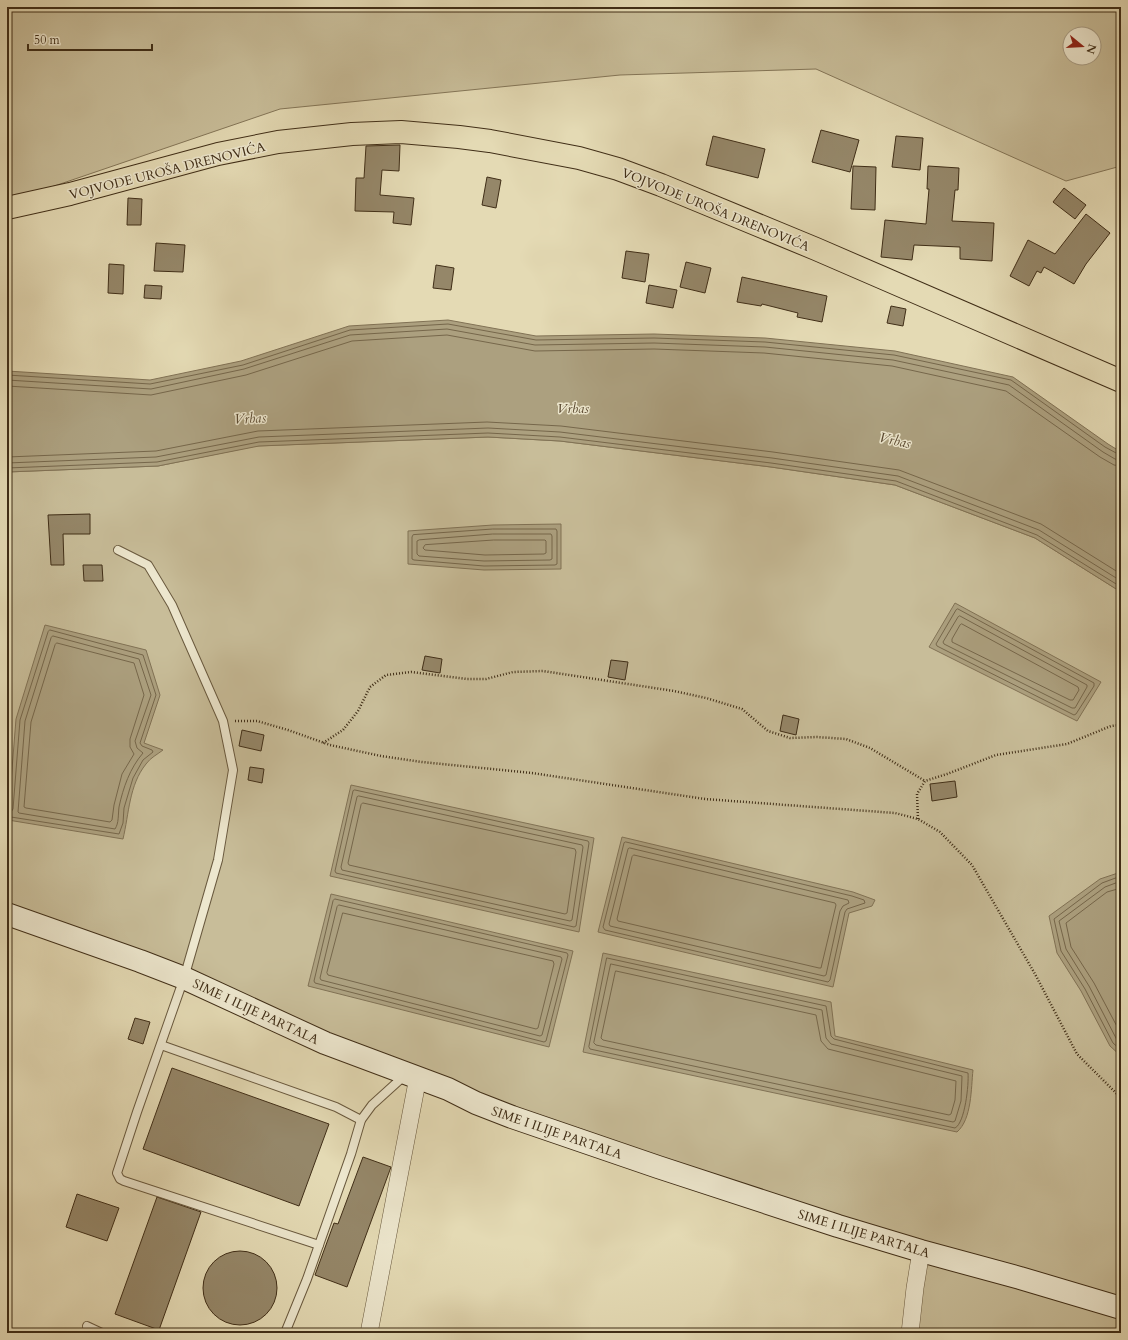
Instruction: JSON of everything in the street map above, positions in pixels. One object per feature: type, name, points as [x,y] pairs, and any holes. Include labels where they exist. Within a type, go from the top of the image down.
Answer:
[{"type":"main road","name":"VOJVODE UROŠA DRENOVIĆA","points":[[7,208],[70,194],[218,154],[278,142],[352,134],[394,132],[424,133],[490,141],[579,158],[650,180],[1121,381]]},
{"type":"street","name":"SIME I ILIJE PARTALA","points":[[7,914],[184,978],[325,1043],[448,1089],[476,1103],[550,1130],[772,1204],[921,1251],[1121,1308]]},
{"type":"street","points":[[369,1333],[412,1076]]},
{"type":"street","points":[[910,1333],[921,1251]]},
{"type":"lane","points":[[118,550],[148,565],[172,605],[223,721],[233,770],[218,860],[184,978],[120,1163],[118,1173],[120,1179],[319,1245]]},
{"type":"lane","points":[[161,1045],[336,1107],[361,1120]]},
{"type":"lane","points":[[285,1333],[307,1279],[351,1154],[361,1120],[372,1105],[412,1076]]},
{"type":"lane","points":[[87,1326],[102,1333]]},
{"type":"path","points":[[324,743],[343,730],[358,712],[370,687],[386,675],[411,672],[467,679],[486,679],[513,672],[543,671],[674,691],[706,698],[742,709],[768,731],[790,738],[817,737],[846,739],[870,748],[925,780],[947,774],[996,755],[1067,744],[1111,726],[1121,725]]},
{"type":"path","points":[[223,721],[257,721],[324,743],[381,756],[422,762],[532,773],[705,799],[895,813],[918,820],[940,832],[972,865],[1035,974],[1077,1054],[1121,1098]]},
{"type":"path","points":[[918,820],[918,794],[925,780]]},
{"type":"shaded area","points":[[7,7],[1121,7],[1121,166],[1066,181],[816,69],[620,75],[280,109],[28,195],[7,196]]},
{"type":"shaded area","points":[[488,437],[560,441],[771,467],[895,485],[1035,538],[1121,592],[1121,1333],[910,1333],[921,1251],[658,1167],[7,914],[7,472],[158,466],[256,446]]},
{"type":"water","name":"Vrbas","points":[[448,320],[536,336],[654,334],[765,338],[895,351],[1013,377],[1121,452],[1121,592],[1035,538],[895,485],[771,467],[560,441],[488,437],[259,446],[158,466],[7,472],[7,371],[150,380],[241,361],[349,326]]},
{"type":"water","points":[[561,524],[561,569],[484,570],[408,564],[408,531],[493,525]]},
{"type":"water","points":[[955,603],[1101,682],[1077,721],[929,647]]},
{"type":"water","points":[[45,625],[146,650],[160,695],[144,743],[163,750],[152,758],[140,772],[130,800],[123,839],[8,820],[16,719]]},
{"type":"water","points":[[351,785],[594,838],[579,932],[330,876]]},
{"type":"water","points":[[622,837],[853,892],[875,900],[872,906],[849,913],[833,987],[598,932]]},
{"type":"water","points":[[1121,872],[1121,1056],[1110,1046],[1081,991],[1057,953],[1049,916],[1100,879]]},
{"type":"water","points":[[331,894],[573,951],[549,1047],[308,986]]},
{"type":"water","points":[[603,953],[831,1002],[835,1036],[973,1070],[970,1103],[966,1119],[957,1132],[583,1052]]},
{"type":"building","points":[[821,130],[859,140],[850,172],[812,162]]},
{"type":"building","points":[[713,136],[765,149],[758,178],[706,165]]},
{"type":"building","points":[[896,136],[923,138],[920,170],[892,167]]},
{"type":"building","points":[[400,145],[399,171],[382,170],[380,195],[414,198],[411,225],[393,223],[394,212],[355,211],[356,178],[364,178],[366,146]]},
{"type":"building","points":[[853,166],[876,167],[875,210],[851,209]]},
{"type":"building","points":[[928,166],[959,168],[958,190],[955,190],[952,221],[994,223],[992,261],[960,259],[960,247],[914,245],[912,260],[881,257],[885,220],[926,224],[929,189],[927,189]]},
{"type":"building","points":[[487,177],[501,180],[496,208],[482,205]]},
{"type":"building","points":[[1064,188],[1086,205],[1075,219],[1053,202]]},
{"type":"building","points":[[128,198],[142,199],[141,225],[127,225]]},
{"type":"building","points":[[1086,214],[1110,233],[1086,264],[1074,284],[1044,267],[1041,273],[1037,271],[1029,286],[1010,276],[1028,240],[1055,254]]},
{"type":"building","points":[[156,243],[185,245],[183,272],[154,271]]},
{"type":"building","points":[[626,251],[649,254],[645,282],[622,278]]},
{"type":"building","points":[[686,262],[711,268],[705,293],[680,287]]},
{"type":"building","points":[[109,264],[124,265],[123,294],[108,293]]},
{"type":"building","points":[[436,265],[454,268],[451,290],[433,288]]},
{"type":"building","points":[[742,277],[827,296],[822,322],[797,317],[798,313],[762,304],[761,306],[737,302]]},
{"type":"building","points":[[145,285],[162,286],[161,299],[144,298]]},
{"type":"building","points":[[649,285],[677,290],[673,308],[646,303]]},
{"type":"building","points":[[891,306],[906,309],[903,326],[887,323]]},
{"type":"building","points":[[90,514],[90,534],[63,534],[64,565],[51,565],[48,515]]},
{"type":"building","points":[[83,565],[102,565],[103,581],[84,581]]},
{"type":"building","points":[[425,656],[442,659],[440,673],[422,670]]},
{"type":"building","points":[[611,660],[628,662],[625,680],[608,677]]},
{"type":"building","points":[[783,715],[799,719],[796,735],[780,731]]},
{"type":"building","points":[[242,730],[264,735],[261,751],[239,746]]},
{"type":"building","points":[[250,767],[264,769],[262,783],[248,780]]},
{"type":"building","points":[[955,781],[957,797],[932,801],[930,784]]},
{"type":"building","points":[[135,1018],[150,1022],[143,1044],[128,1039]]},
{"type":"building","points":[[172,1068],[329,1124],[299,1206],[143,1149]]},
{"type":"building","points":[[363,1157],[391,1167],[347,1287],[315,1275],[334,1223],[338,1224]]},
{"type":"building","points":[[77,1194],[119,1208],[107,1241],[66,1227]]},
{"type":"building","points":[[157,1197],[201,1212],[159,1330],[115,1314]]},
{"type":"building","points":[[240,1251],[254,1254],[266,1262],[274,1274],[277,1288],[274,1302],[266,1314],[254,1322],[240,1325],[226,1322],[214,1314],[206,1302],[203,1288],[206,1274],[214,1262],[226,1254]]}]
